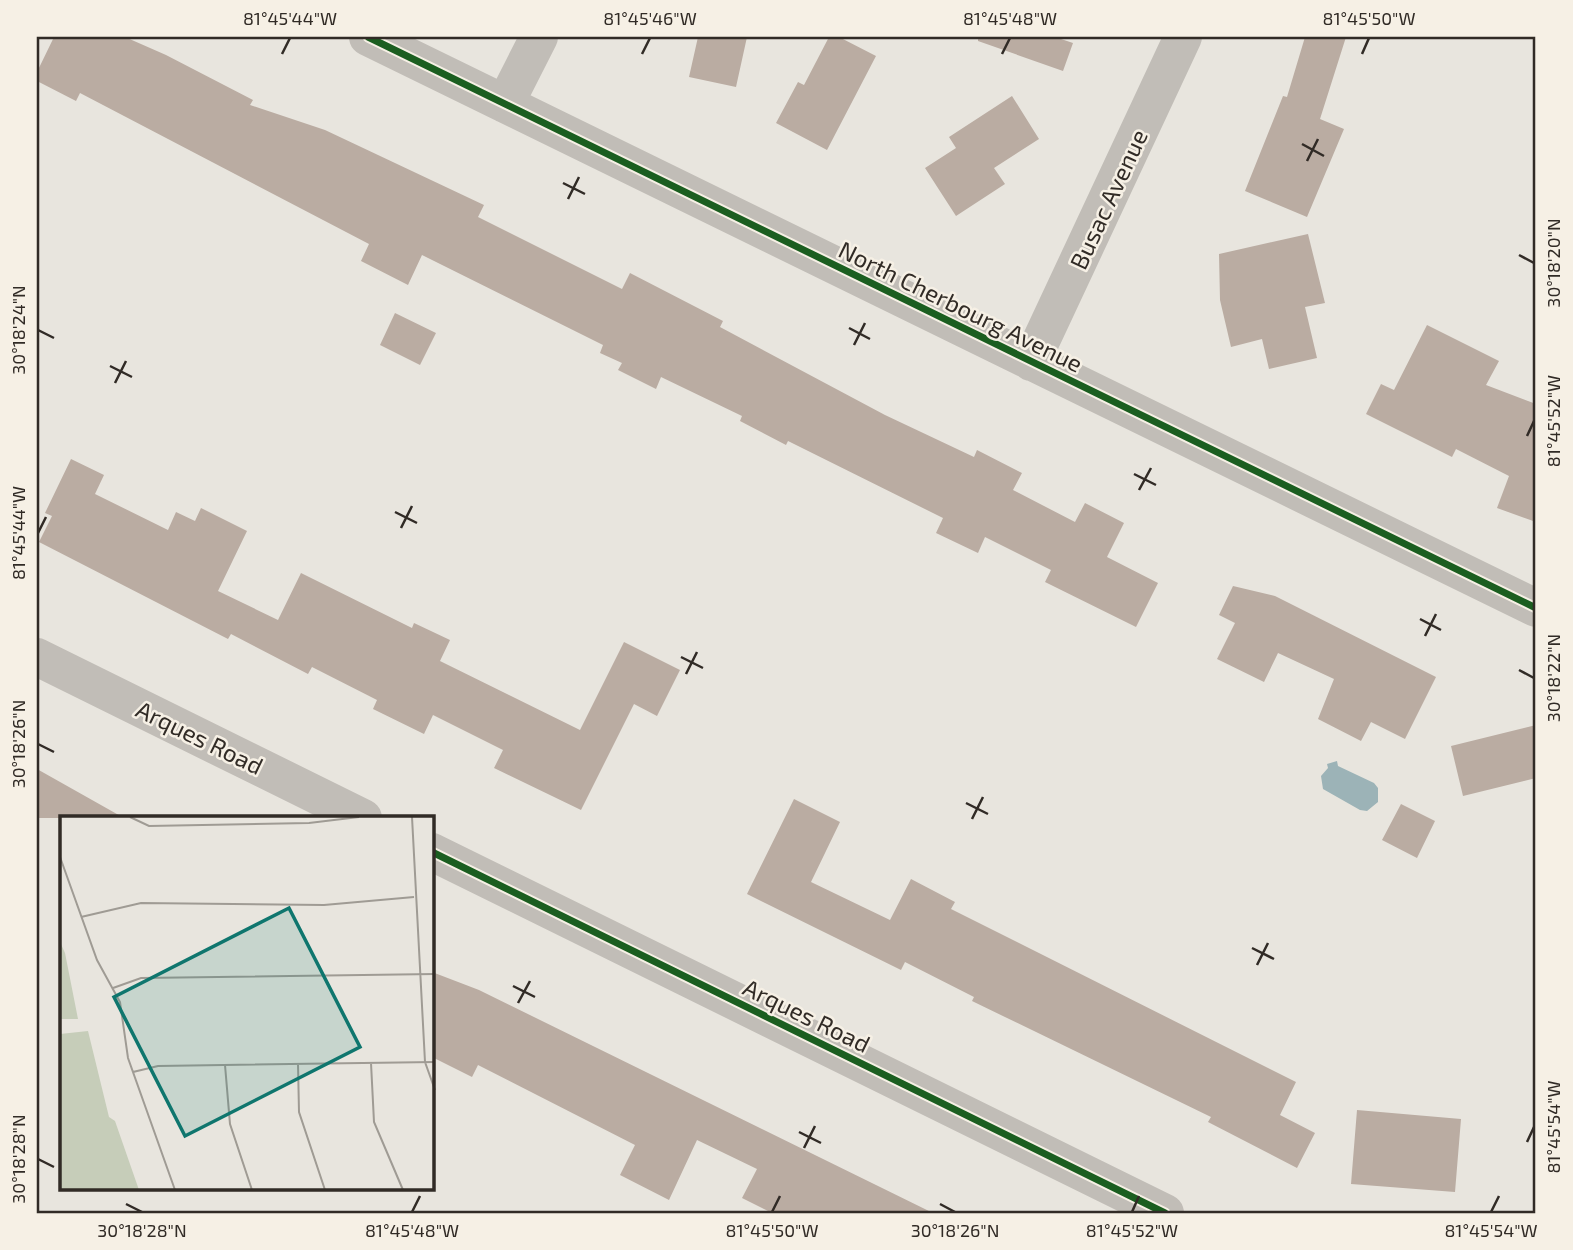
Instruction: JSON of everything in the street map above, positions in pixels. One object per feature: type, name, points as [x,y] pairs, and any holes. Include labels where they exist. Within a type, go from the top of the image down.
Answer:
[{"type":"street","name":"North Cherbourg Avenue","points":[[368,37],[1536,608]]},
{"type":"street","points":[[505,104],[539,37]]},
{"type":"street","name":"Busac Avenue","points":[[1031,362],[1183,37]]},
{"type":"street","name":"Arques Road","points":[[37,657],[359,816]]},
{"type":"street","name":"Arques Road","points":[[434,853],[1165,1213]]},
{"type":"water","points":[[1337,761],[1338,766],[1374,783],[1378,788],[1378,802],[1367,811],[1360,810],[1323,789],[1321,776],[1328,768],[1327,764]]},
{"type":"building","points":[[54,37],[125,37],[166,55],[253,100],[250,105],[325,130],[484,205],[478,217],[622,289],[630,273],[723,321],[720,327],[885,415],[974,457],[977,450],[1022,473],[1013,490],[1075,522],[1085,503],[1124,523],[1107,557],[1158,583],[1136,627],[1045,582],[1051,570],[985,537],[978,553],[936,533],[943,518],[788,441],[786,445],[740,421],[742,416],[661,377],[656,389],[618,370],[622,363],[600,353],[603,345],[422,255],[408,285],[361,261],[369,244],[80,93],[76,101],[37,81],[37,72]]},
{"type":"building","points":[[698,37],[747,37],[736,87],[689,77]]},
{"type":"building","points":[[829,37],[839,37],[876,56],[827,150],[776,123],[798,82],[804,85]]},
{"type":"building","points":[[978,37],[1055,37],[1073,43],[1063,71],[978,41]]},
{"type":"building","points":[[1305,37],[1346,37],[1320,119],[1344,129],[1307,217],[1245,191],[1283,96],[1287,97]]},
{"type":"building","points":[[1012,96],[1039,139],[994,168],[1005,184],[956,216],[925,168],[956,148],[949,137]]},
{"type":"building","points":[[1308,234],[1325,303],[1305,307],[1317,358],[1269,369],[1262,339],[1231,347],[1220,300],[1219,254]]},
{"type":"building","points":[[395,313],[436,333],[420,365],[380,345]]},
{"type":"building","points":[[1427,325],[1499,361],[1486,385],[1536,404],[1536,522],[1497,508],[1509,476],[1456,449],[1452,457],[1366,414],[1381,384],[1394,390]]},
{"type":"building","points":[[71,459],[104,475],[95,494],[168,530],[176,512],[195,521],[201,508],[247,531],[218,591],[278,620],[301,573],[412,628],[414,623],[450,640],[440,661],[580,730],[624,642],[680,670],[657,716],[634,704],[581,810],[494,768],[503,750],[433,715],[424,734],[373,709],[377,700],[312,667],[308,674],[231,634],[228,639],[39,542],[52,516],[45,513]]},
{"type":"building","points":[[1233,586],[1275,596],[1436,677],[1405,739],[1371,722],[1361,741],[1318,719],[1334,679],[1278,653],[1264,682],[1217,659],[1235,623],[1219,615]]},
{"type":"building","points":[[1536,725],[1536,778],[1463,796],[1451,746]]},
{"type":"building","points":[[37,769],[120,816],[60,816],[37,818]]},
{"type":"building","points":[[794,799],[840,822],[811,882],[890,920],[911,879],[955,902],[951,909],[1296,1082],[1280,1115],[1315,1133],[1297,1168],[1208,1122],[1211,1117],[972,1001],[974,997],[905,962],[901,970],[747,894]]},
{"type":"building","points":[[1401,804],[1435,821],[1417,858],[1382,840]]},
{"type":"building","points":[[434,973],[479,990],[933,1213],[772,1213],[742,1198],[757,1169],[697,1140],[669,1200],[620,1175],[635,1145],[478,1065],[472,1077],[434,1058]]},
{"type":"building","points":[[1357,1110],[1461,1119],[1455,1192],[1351,1184]]},
{"type":"cycle path","points":[[368,37],[1536,608]]},
{"type":"cycle path","points":[[434,853],[1165,1213]]}]
